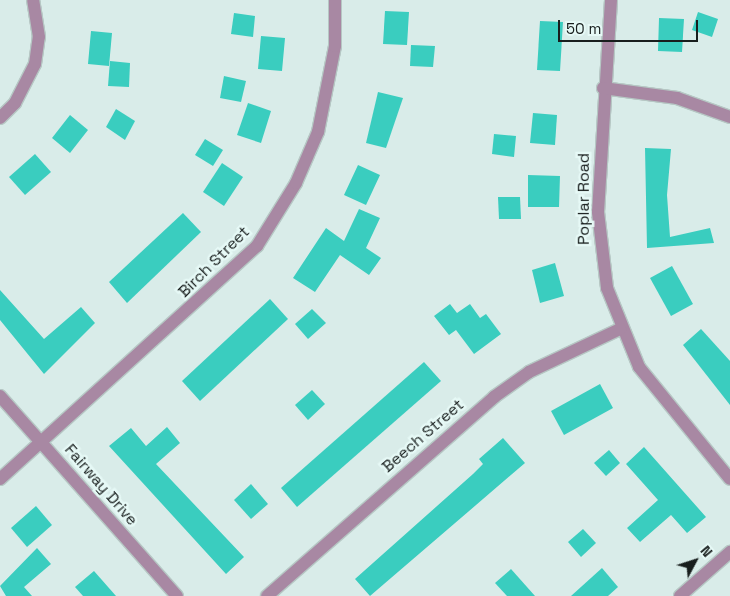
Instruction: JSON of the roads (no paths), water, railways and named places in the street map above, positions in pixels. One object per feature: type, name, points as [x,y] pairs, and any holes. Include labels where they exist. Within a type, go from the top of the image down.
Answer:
[{"type":"street","points":[[0,118],[15,103],[35,64],[39,37],[33,0]]},
{"type":"street","name":"Birch Street","points":[[0,479],[236,268],[278,215],[318,132],[335,46],[335,0]]},
{"type":"street","name":"Poplar Road","points":[[611,0],[603,88],[599,250],[620,329],[660,398],[730,478]]},
{"type":"street","points":[[603,88],[677,98],[730,117]]},
{"type":"street","name":"Beech Street","points":[[267,596],[494,397],[529,372],[620,329]]},
{"type":"street","name":"Fairway Drive","points":[[0,396],[177,596]]},
{"type":"street","points":[[680,596],[730,552]]}]
